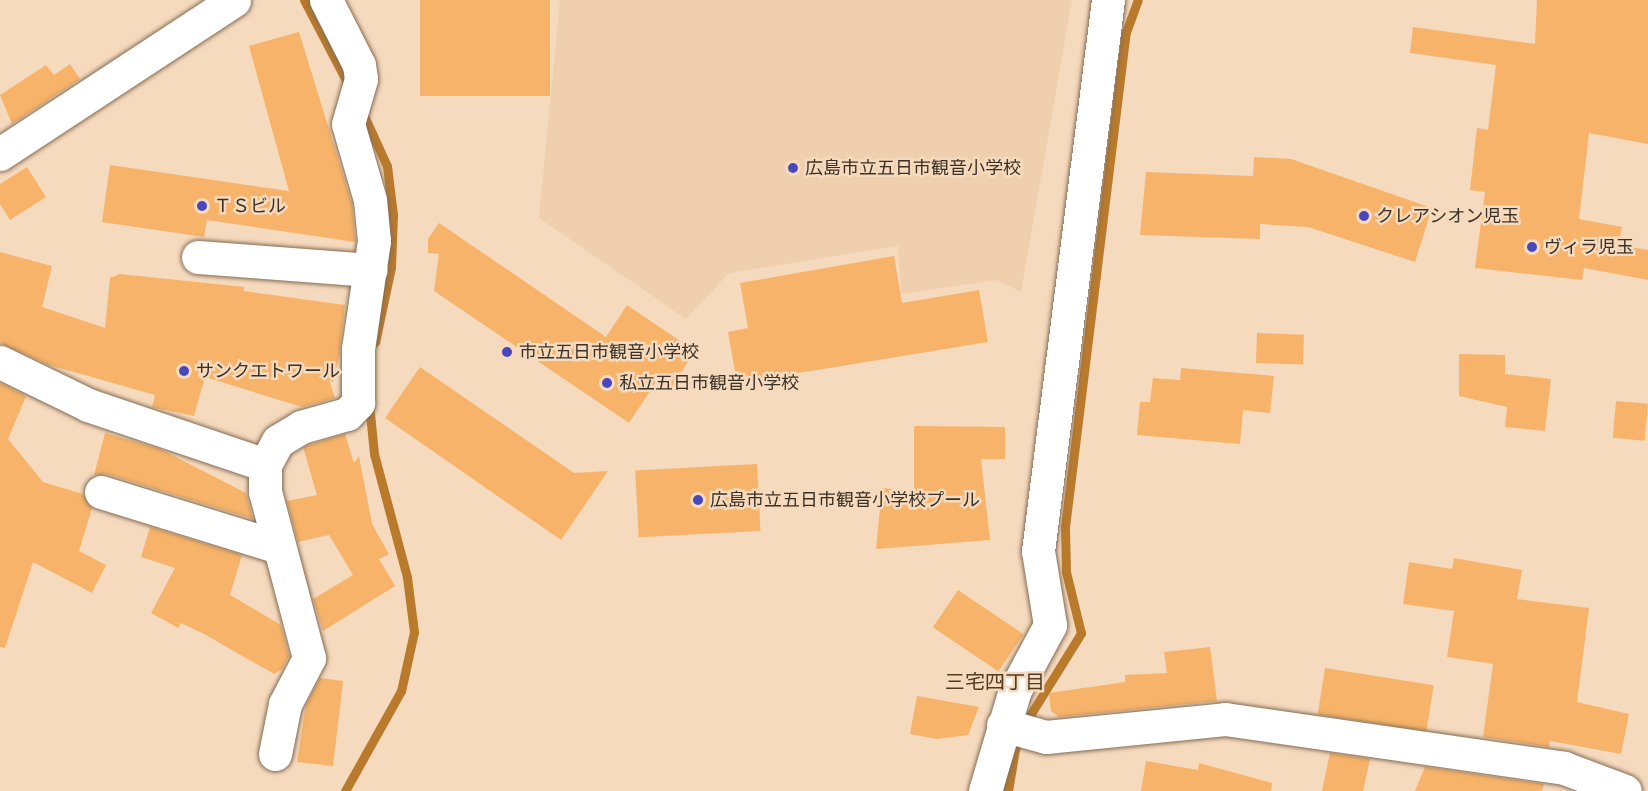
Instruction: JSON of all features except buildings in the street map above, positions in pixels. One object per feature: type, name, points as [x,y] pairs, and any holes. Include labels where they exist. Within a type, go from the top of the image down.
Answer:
[{"type":"street","points":[[0,154],[234,0]]},
{"type":"street","points":[[275,754],[285,704],[309,658],[265,492],[264,465],[278,441],[301,427],[347,414],[358,403],[358,349],[371,270],[370,200],[349,129],[350,114],[361,79],[326,0]]},
{"type":"street","points":[[985,791],[1016,730],[1015,690],[1050,625],[1038,551],[1108,0]]},
{"type":"street","points":[[198,257],[371,270]]},
{"type":"street","points":[[0,362],[88,405],[264,465]]},
{"type":"street","points":[[101,492],[279,548]]},
{"type":"street","points":[[1016,730],[1225,719],[1564,768],[1625,791]]},
{"type":"street","points":[[1642,791],[1648,782]]},
{"type":"shaded area","name":"広島市立五日市観音小学校","points":[[560,0],[1072,0],[1021,292],[996,280],[901,294],[898,246],[729,273],[686,319],[539,218]]},
{"type":"waterway","points":[[304,0],[349,86]]},
{"type":"waterway","points":[[1008,791],[1015,749],[1029,717],[1081,633],[1066,572],[1065,527],[1125,35],[1138,0]]},
{"type":"waterway","points":[[361,109],[387,166],[393,215],[391,267],[375,342]]},
{"type":"waterway","points":[[345,791],[401,691],[414,632],[407,577],[374,454],[369,403]]},
{"type":"place","name":"広島市立五日市観音小学校","points":[[793,168]]},
{"type":"place","name":"ＴＳビル","points":[[202,206]]},
{"type":"place","name":"クレアシオン児玉","points":[[1364,216]]},
{"type":"place","name":"ヴィラ児玉","points":[[1532,247]]},
{"type":"place","name":"市立五日市観音小学校","points":[[507,352]]},
{"type":"place","name":"サンクエトワール","points":[[184,371]]},
{"type":"place","name":"私立五日市観音小学校","points":[[607,383]]},
{"type":"place","name":"広島市立五日市観音小学校プール","points":[[698,500]]},
{"type":"district","name":"三宅四丁目","points":[[995,682]]}]
